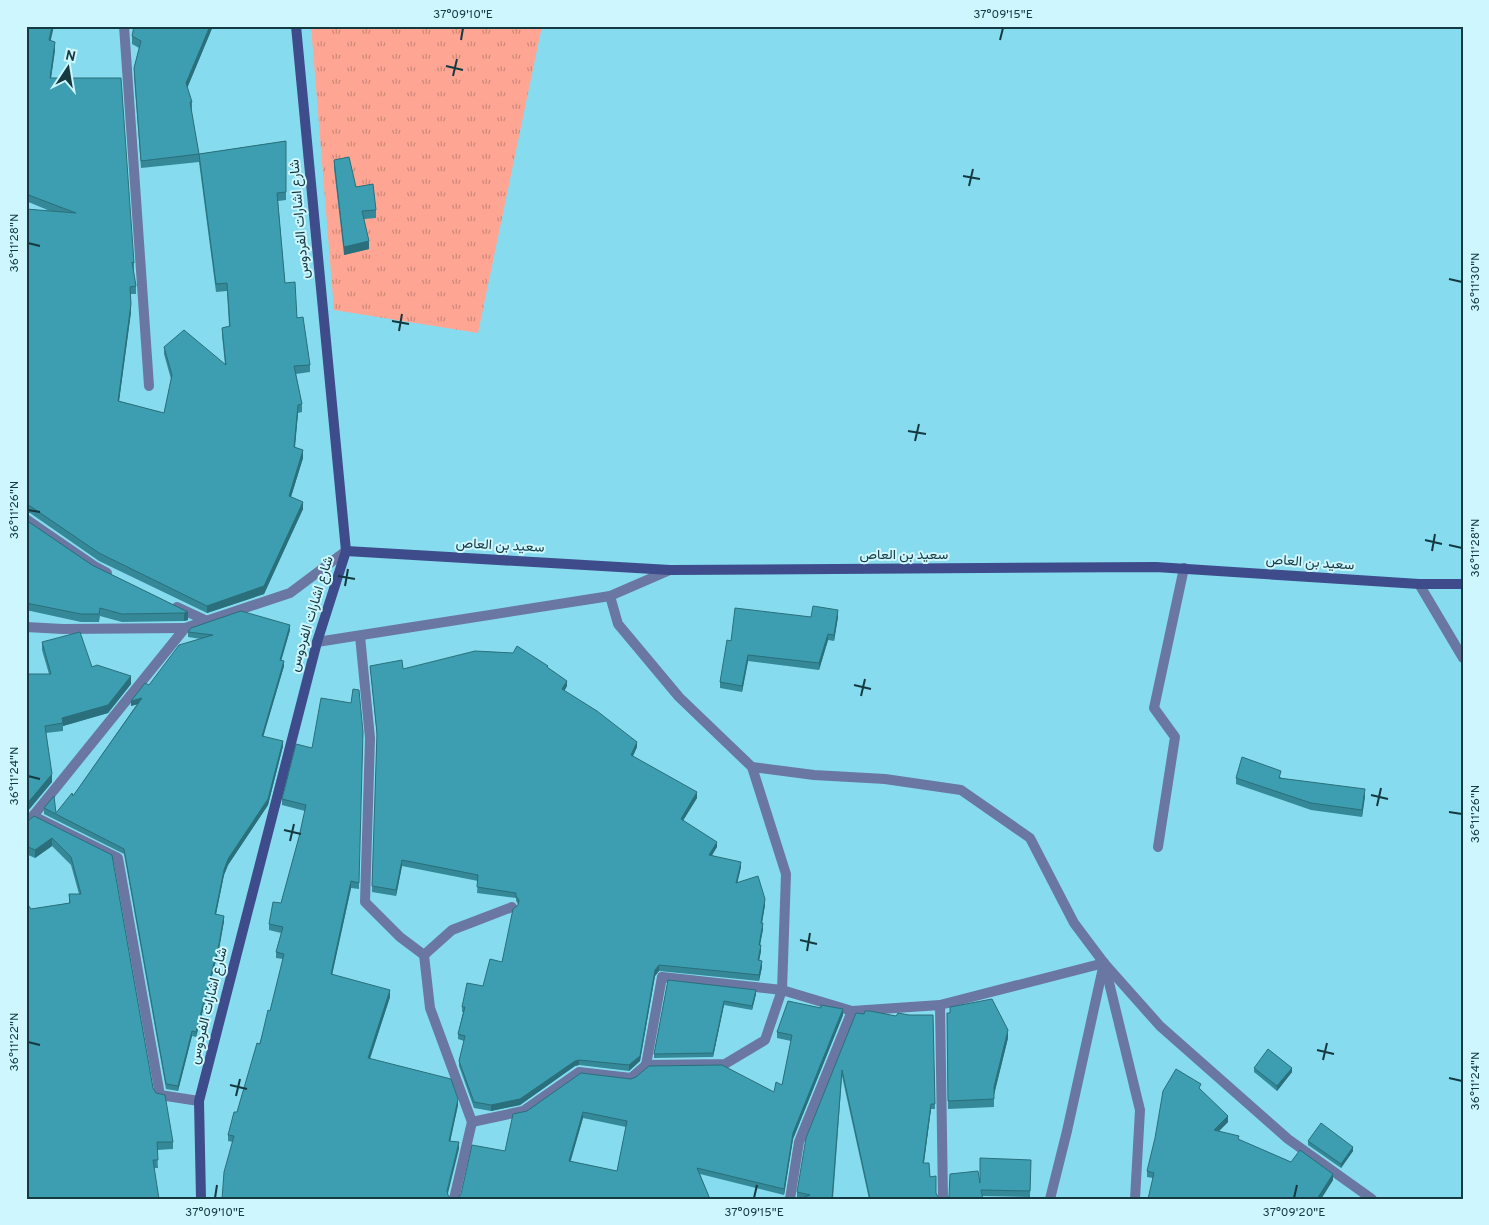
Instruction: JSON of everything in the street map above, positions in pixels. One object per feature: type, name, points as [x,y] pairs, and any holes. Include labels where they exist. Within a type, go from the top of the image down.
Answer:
[{"type":"street","points":[[124,26],[149,386]]},
{"type":"street","name":"شارع اشارات الفردوس","points":[[201,1199],[199,1101],[316,642],[346,551],[296,26]]},
{"type":"street","points":[[26,518],[96,567],[113,575]]},
{"type":"street","points":[[26,627],[64,629],[185,628],[290,594],[346,551]]},
{"type":"street","name":"سعيد بن العاص","points":[[346,551],[670,570],[1184,568],[1419,584],[1463,584]]},
{"type":"street","points":[[1158,847],[1175,737],[1154,708],[1184,568]]},
{"type":"street","points":[[316,642],[610,596],[670,570]]},
{"type":"street","points":[[1419,584],[1463,658]]},
{"type":"street","points":[[610,596],[618,624],[679,697],[752,767],[786,874],[782,990],[765,1040],[725,1064],[646,1065]]},
{"type":"street","points":[[172,604],[205,620]]},
{"type":"street","points":[[185,628],[30,819],[118,858],[160,1095],[199,1101]]},
{"type":"street","points":[[360,636],[370,738],[365,902],[400,937],[424,955],[430,1008],[472,1122],[454,1199]]},
{"type":"street","points":[[752,767],[814,775],[885,779],[961,790],[1030,838],[1074,923],[1104,963],[1160,1026],[1288,1139],[1372,1199]]},
{"type":"street","points":[[424,955],[452,930],[512,907]]},
{"type":"street","points":[[472,1122],[524,1110],[579,1072],[631,1078],[646,1065],[662,977],[782,990],[852,1011],[940,1005],[1104,963]]},
{"type":"street","points":[[1050,1199],[1104,963]]},
{"type":"street","points":[[1104,963],[1140,1110],[1134,1199]]},
{"type":"street","points":[[940,1005],[943,1199]]},
{"type":"street","points":[[790,1199],[798,1142],[852,1011]]},
{"type":"green space","points":[[311,26],[542,26],[478,333],[334,310]]},
{"type":"building","points":[[26,26],[52,26],[49,40],[55,42],[50,78],[121,78],[134,263],[132,262],[136,286],[130,287],[131,304],[118,401],[164,413],[172,375],[164,347],[184,330],[226,365],[222,328],[230,326],[227,283],[216,284],[199,154],[286,141],[286,192],[277,193],[285,283],[295,282],[297,318],[303,317],[310,365],[294,366],[302,404],[298,405],[294,447],[303,450],[289,496],[303,502],[264,586],[207,606],[99,553],[26,505],[26,209],[76,213],[26,194]]},
{"type":"building","points":[[134,26],[210,26],[186,83],[192,102],[190,102],[199,154],[141,161],[134,68],[141,41],[132,36]]},
{"type":"building","points":[[349,157],[356,187],[373,184],[376,210],[362,211],[369,241],[344,247],[334,160]]},
{"type":"building","points":[[26,520],[92,565],[188,612],[122,614],[100,608],[99,614],[81,614],[26,603]]},
{"type":"building","points":[[813,606],[838,610],[834,635],[828,634],[819,663],[748,655],[742,686],[720,682],[727,640],[731,641],[735,608],[811,617]]},
{"type":"building","points":[[241,611],[290,625],[280,660],[284,661],[262,736],[283,741],[268,799],[228,859],[224,870],[215,914],[224,916],[219,944],[196,1032],[192,1031],[178,1086],[166,1084],[124,849],[44,808],[54,796],[56,813],[72,793],[73,796],[142,698],[131,701],[145,683],[149,685],[179,645],[213,635],[188,632],[191,628]]},
{"type":"building","points":[[80,632],[92,667],[97,665],[131,676],[108,705],[62,718],[63,723],[45,726],[52,774],[26,805],[26,674],[51,674],[42,642]]},
{"type":"building","points":[[517,646],[567,681],[562,689],[597,711],[637,742],[631,755],[697,792],[681,819],[717,842],[709,855],[741,862],[736,883],[758,876],[765,899],[758,960],[762,961],[759,975],[659,965],[655,970],[640,1056],[629,1065],[575,1061],[520,1099],[491,1105],[474,1102],[459,1061],[465,1036],[458,1034],[465,1007],[462,1007],[467,983],[483,986],[490,959],[502,962],[513,909],[518,905],[519,900],[516,893],[477,887],[478,875],[402,860],[396,890],[372,886],[377,733],[370,666],[402,660],[403,669],[475,651],[513,653]]},
{"type":"building","points":[[353,689],[359,690],[363,732],[359,883],[351,881],[331,974],[390,990],[368,1058],[451,1079],[458,1099],[449,1141],[459,1142],[447,1191],[451,1199],[222,1199],[224,1172],[234,1136],[228,1135],[234,1112],[237,1112],[257,1043],[260,1044],[284,954],[276,952],[283,927],[269,924],[273,902],[281,903],[306,805],[282,799],[296,744],[312,748],[321,698],[351,703]]},
{"type":"building","points":[[1242,757],[1281,771],[1279,778],[1365,789],[1362,810],[1311,803],[1236,778]]},
{"type":"building","points":[[34,816],[112,855],[153,1088],[156,1093],[165,1095],[173,1142],[157,1142],[158,1160],[153,1160],[159,1199],[26,1199],[26,902],[31,909],[70,903],[69,894],[81,894],[71,857],[52,838],[35,850],[26,846],[26,821]]},
{"type":"building","points":[[668,980],[756,990],[752,1006],[724,1001],[713,1053],[654,1054]]},
{"type":"building","points":[[992,999],[1008,1030],[994,1087],[994,1099],[948,1101],[947,1013],[950,1013],[950,1007]]},
{"type":"building","points":[[788,1001],[821,1008],[821,1005],[843,1009],[793,1133],[784,1189],[697,1168],[710,1199],[457,1199],[461,1194],[472,1145],[505,1151],[513,1114],[527,1111],[581,1073],[631,1079],[649,1066],[722,1065],[774,1092],[776,1082],[782,1085],[792,1035],[777,1032]],"holes":[[[583,1112],[627,1121],[617,1171],[569,1161]]]},
{"type":"building","points":[[865,1011],[896,1016],[898,1013],[933,1015],[935,1104],[931,1104],[923,1163],[929,1163],[930,1177],[936,1176],[936,1193],[939,1199],[870,1199],[842,1070],[832,1199],[799,1199],[810,1195],[797,1192],[806,1138],[856,1013],[864,1014]]},
{"type":"building","points":[[1268,1049],[1292,1068],[1277,1086],[1254,1068]]},
{"type":"building","points":[[1176,1069],[1201,1084],[1199,1088],[1228,1116],[1214,1130],[1239,1136],[1238,1139],[1291,1162],[1300,1150],[1333,1174],[1317,1199],[1148,1199],[1154,1173],[1147,1171],[1163,1091]]},
{"type":"building","points":[[1321,1123],[1353,1147],[1341,1164],[1308,1141]]},
{"type":"building","points":[[980,1158],[1031,1160],[1030,1191],[981,1190],[983,1199],[947,1199],[949,1196],[950,1174],[978,1171],[980,1183]]}]
